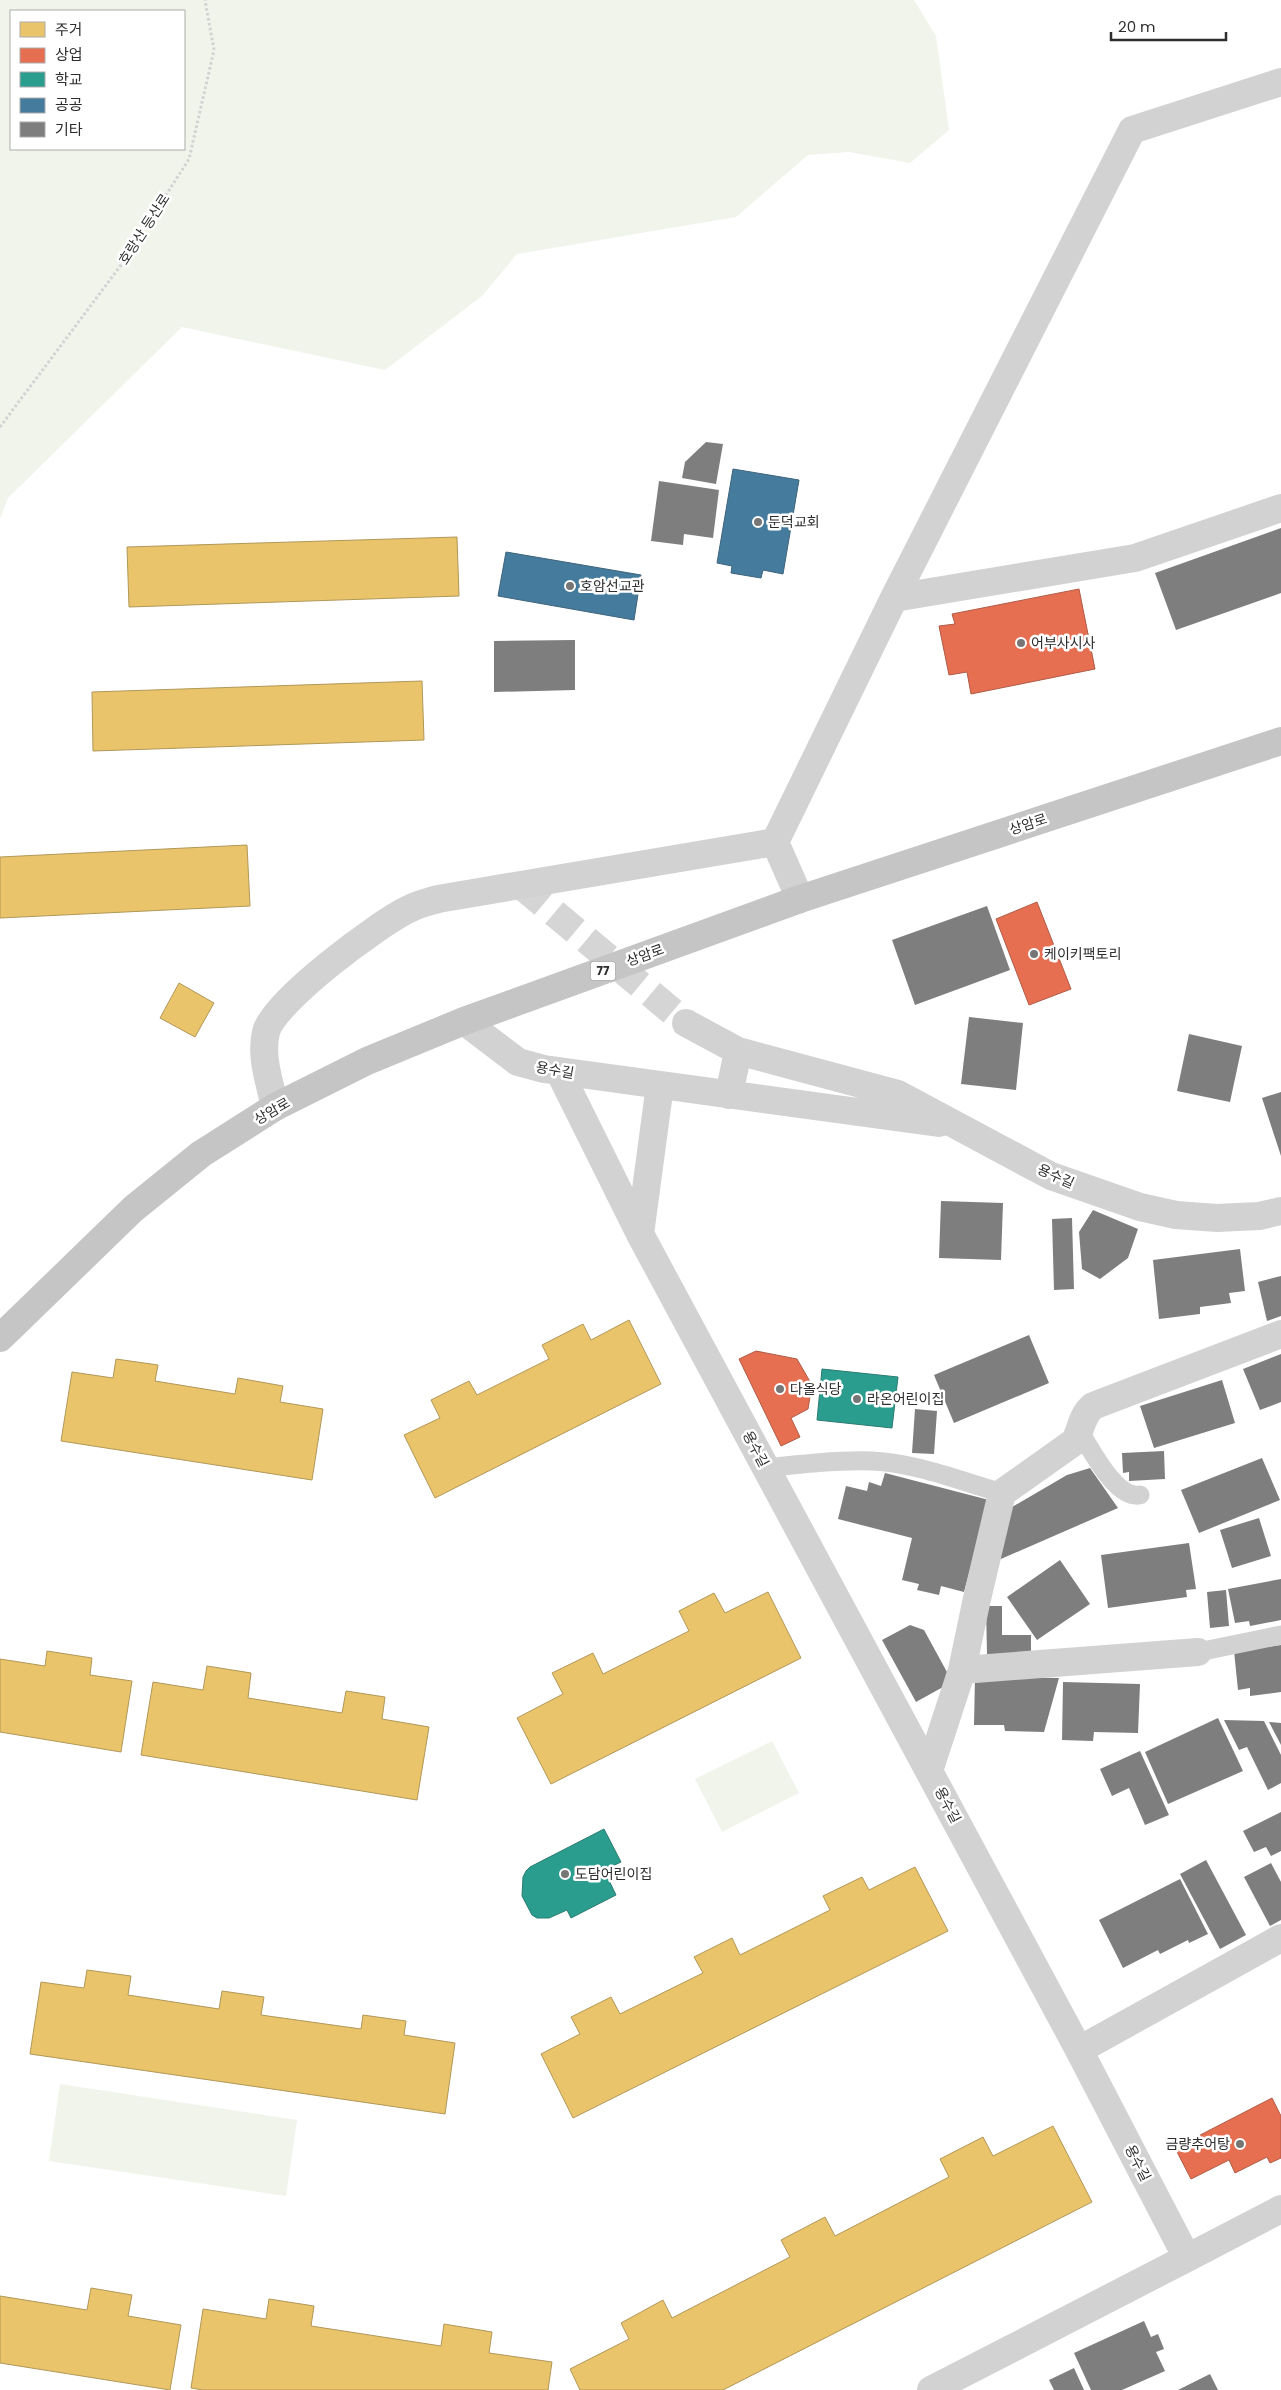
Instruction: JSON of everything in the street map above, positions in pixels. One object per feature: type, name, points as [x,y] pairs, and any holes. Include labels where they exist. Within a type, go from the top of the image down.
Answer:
[{"type":"main road","name":"상암로","points":[[0,1338],[133,1209],[201,1154],[276,1107],[367,1061],[464,1021],[800,898],[1281,741]]},
{"type":"street","points":[[775,842],[894,598],[1132,130],[1281,82]]},
{"type":"street","points":[[894,598],[1135,558],[1281,508]]},
{"type":"street","points":[[775,842],[800,898]]},
{"type":"street","points":[[276,1107],[265,1059],[266,1031],[270,1021],[285,1003],[369,932],[409,909],[438,898],[775,842]]},
{"type":"street","name":"용수길","points":[[464,1021],[518,1062],[559,1071],[958,1126],[1052,1176],[1140,1207],[1176,1215],[1217,1218],[1259,1216],[1281,1211]]},
{"type":"street","points":[[686,1023],[738,1051],[898,1094],[958,1126]]},
{"type":"street","points":[[729,1095],[738,1051]]},
{"type":"street","name":"용수길","points":[[559,1071],[640,1234],[1079,2050],[1186,2258]]},
{"type":"street","points":[[640,1234],[660,1085]]},
{"type":"street","points":[[930,1771],[962,1670],[1002,1493],[1074,1442],[1080,1432],[1084,1413],[1093,1406],[1281,1334]]},
{"type":"street","points":[[962,1670],[1198,1652]]},
{"type":"street","points":[[1079,2050],[1281,1938]]},
{"type":"street","points":[[931,2390],[1281,2209]]},
{"type":"lane","points":[[1080,1432],[1120,1489],[1133,1496],[1140,1495]]},
{"type":"lane","points":[[766,1468],[818,1463],[873,1462],[906,1466],[1002,1493]]},
{"type":"lane","points":[[1198,1652],[1281,1635]]},
{"type":"path","name":"호랑산 등산로","points":[[0,427],[124,261],[189,159],[214,50],[205,0]]},
{"type":"shaded area","points":[[0,0],[914,0],[936,36],[949,130],[910,163],[849,152],[808,155],[736,217],[517,254],[482,296],[385,370],[182,327],[8,498],[0,519]]},
{"type":"shaded area","points":[[772,1741],[799,1793],[722,1832],[695,1779]]},
{"type":"shaded area","points":[[60,2084],[297,2120],[286,2196],[49,2161]]},
{"type":"building: 주거","points":[[457,537],[459,596],[129,607],[127,547]]},
{"type":"building: 주거","points":[[422,681],[424,740],[93,751],[92,692]]},
{"type":"building: 주거","points":[[247,845],[250,906],[0,918],[0,857]]},
{"type":"building: 주거","points":[[179,983],[214,1003],[195,1037],[160,1018]]},
{"type":"building: 주거","points":[[629,1320],[661,1384],[435,1498],[404,1435],[440,1418],[431,1400],[469,1381],[477,1395],[549,1359],[542,1345],[583,1324],[591,1340]]},
{"type":"building: 주거","points":[[116,1359],[158,1365],[155,1381],[235,1394],[238,1378],[283,1386],[280,1402],[323,1409],[312,1480],[61,1441],[72,1372],[113,1378]]},
{"type":"building: 주거","points":[[768,1592],[801,1658],[551,1784],[517,1718],[563,1694],[552,1673],[593,1653],[603,1674],[689,1631],[679,1611],[714,1593],[725,1613]]},
{"type":"building: 주거","points":[[47,1651],[92,1658],[90,1675],[132,1681],[121,1752],[0,1732],[0,1659],[45,1666]]},
{"type":"building: 주거","points":[[207,1666],[251,1673],[248,1698],[342,1713],[346,1691],[385,1697],[382,1719],[429,1727],[417,1800],[141,1755],[153,1682],[203,1690]]},
{"type":"building: 주거","points":[[915,1867],[948,1931],[573,2118],[541,2054],[580,2034],[571,2017],[611,1997],[620,2014],[703,1973],[694,1957],[732,1938],[740,1955],[830,1910],[823,1896],[862,1877],[869,1890]]},
{"type":"building: 주거","points":[[87,1970],[131,1976],[128,1995],[219,2009],[222,1991],[264,1997],[261,2015],[361,2029],[363,2015],[406,2021],[404,2035],[455,2043],[445,2114],[30,2054],[41,1982],[84,1988]]},
{"type":"building: 주거","points":[[1053,2126],[1092,2202],[723,2390],[580,2390],[570,2369],[629,2339],[621,2323],[663,2300],[672,2318],[790,2257],[781,2240],[825,2217],[835,2236],[949,2177],[940,2159],[983,2137],[993,2156]]},
{"type":"building: 주거","points":[[91,2288],[132,2295],[128,2316],[181,2325],[170,2390],[0,2363],[0,2296],[87,2310]]},
{"type":"building: 주거","points":[[269,2299],[314,2306],[311,2326],[441,2346],[444,2324],[492,2332],[489,2353],[552,2362],[548,2390],[203,2390],[191,2388],[203,2309],[266,2319]]},
{"type":"building: 상업","points":[[1079,589],[1095,669],[971,694],[967,672],[949,675],[939,626],[955,624],[952,614]]},
{"type":"building: 상업","points":[[1037,902],[1071,989],[1029,1005],[996,919]]},
{"type":"building: 상업","points":[[756,1351],[797,1359],[812,1385],[808,1409],[791,1418],[800,1437],[781,1446],[739,1359]]},
{"type":"building: 상업","points":[[1272,2098],[1281,2116],[1281,2158],[1270,2163],[1267,2157],[1235,2173],[1229,2160],[1191,2179],[1175,2148]]},
{"type":"building: 학교","name":"라온어린이집","points":[[822,1369],[898,1377],[892,1428],[817,1420]]},
{"type":"building: 학교","name":"도담어린이집","points":[[604,1829],[621,1862],[604,1870],[616,1895],[571,1918],[567,1910],[549,1918],[537,1918],[532,1915],[522,1896],[523,1877],[526,1871],[530,1867]]},
{"type":"building: 공공","name":"둔덕교회","points":[[733,469],[799,480],[783,574],[763,570],[761,578],[731,573],[732,566],[717,563]]},
{"type":"building: 공공","name":"호암선교관","points":[[506,552],[641,575],[634,620],[498,596]]},
{"type":"building: 기타","points":[[706,442],[723,444],[716,484],[682,478],[685,462]]},
{"type":"building: 기타","points":[[659,481],[719,490],[713,538],[684,534],[683,545],[651,541]]},
{"type":"building: 기타","points":[[1281,528],[1281,593],[1176,630],[1155,573]]},
{"type":"building: 기타","points":[[575,640],[575,690],[494,692],[494,641]]},
{"type":"building: 기타","points":[[987,906],[1010,970],[915,1005],[892,940]]},
{"type":"building: 기타","points":[[969,1017],[1023,1023],[1016,1090],[961,1084]]},
{"type":"building: 기타","points":[[1189,1034],[1242,1046],[1230,1102],[1177,1091]]},
{"type":"building: 기타","points":[[1281,1092],[1281,1156],[1262,1098]]},
{"type":"building: 기타","points":[[941,1201],[1003,1203],[1001,1260],[939,1258]]},
{"type":"building: 기타","points":[[1093,1210],[1138,1229],[1128,1258],[1100,1279],[1082,1269],[1079,1232]]},
{"type":"building: 기타","points":[[1072,1218],[1074,1289],[1054,1290],[1052,1219]]},
{"type":"building: 기타","points":[[1240,1249],[1245,1291],[1229,1293],[1231,1303],[1200,1307],[1200,1314],[1159,1319],[1153,1260]]},
{"type":"building: 기타","points":[[1281,1276],[1281,1316],[1267,1321],[1258,1282]]},
{"type":"building: 기타","points":[[1029,1335],[1049,1383],[954,1423],[934,1375]]},
{"type":"building: 기타","points":[[1281,1354],[1281,1402],[1260,1410],[1243,1369]]},
{"type":"building: 기타","points":[[1222,1380],[1235,1423],[1154,1448],[1140,1406]]},
{"type":"building: 기타","points":[[915,1409],[937,1411],[934,1454],[912,1453]]},
{"type":"building: 기타","points":[[1164,1451],[1165,1479],[1129,1481],[1129,1472],[1123,1473],[1122,1453]]},
{"type":"building: 기타","points":[[1262,1458],[1280,1500],[1199,1533],[1181,1490]]},
{"type":"building: 기타","points":[[1090,1468],[1118,1508],[994,1562],[1007,1510],[1067,1475]]},
{"type":"building: 기타","points":[[885,1473],[989,1500],[964,1592],[941,1586],[939,1595],[917,1590],[919,1584],[902,1580],[912,1538],[838,1519],[846,1486],[867,1491],[869,1482],[881,1486]]},
{"type":"building: 기타","points":[[1259,1518],[1271,1556],[1232,1568],[1220,1530]]},
{"type":"building: 기타","points":[[1189,1543],[1196,1589],[1186,1590],[1187,1597],[1108,1608],[1101,1555]]},
{"type":"building: 기타","points":[[1060,1560],[1090,1604],[1037,1640],[1007,1597]]},
{"type":"building: 기타","points":[[1281,1579],[1281,1620],[1250,1626],[1249,1621],[1235,1623],[1228,1589]]},
{"type":"building: 기타","points":[[1226,1590],[1229,1626],[1210,1628],[1207,1592]]},
{"type":"building: 기타","points":[[986,1606],[1002,1606],[1002,1635],[1031,1635],[1031,1654],[987,1655]]},
{"type":"building: 기타","points":[[910,1625],[924,1630],[947,1672],[943,1687],[916,1702],[882,1640]]},
{"type":"building: 기타","points":[[1281,1645],[1281,1692],[1250,1696],[1250,1688],[1238,1690],[1234,1651]]},
{"type":"building: 기타","points":[[975,1677],[1059,1678],[1044,1732],[1005,1731],[1004,1725],[974,1725]]},
{"type":"building: 기타","points":[[1063,1682],[1140,1684],[1138,1733],[1094,1732],[1093,1741],[1062,1740]]},
{"type":"building: 기타","points":[[1218,1718],[1243,1771],[1168,1804],[1145,1752]]},
{"type":"building: 기타","points":[[1224,1720],[1264,1721],[1281,1755],[1281,1783],[1268,1790],[1247,1747],[1239,1750]]},
{"type":"building: 기타","points":[[1269,1722],[1281,1723],[1281,1745]]},
{"type":"building: 기타","points":[[1140,1751],[1169,1815],[1145,1825],[1129,1788],[1112,1796],[1100,1769]]},
{"type":"building: 기타","points":[[1281,1812],[1281,1851],[1271,1856],[1266,1847],[1254,1852],[1243,1831]]},
{"type":"building: 기타","points":[[1206,1860],[1246,1935],[1220,1949],[1180,1874]]},
{"type":"building: 기타","points":[[1271,1863],[1281,1882],[1281,1920],[1270,1926],[1244,1877]]},
{"type":"building: 기타","points":[[1180,1879],[1208,1934],[1189,1943],[1188,1940],[1160,1954],[1158,1950],[1123,1968],[1099,1920]]},
{"type":"building: 기타","points":[[1144,2321],[1151,2337],[1158,2334],[1164,2349],[1156,2352],[1165,2371],[1122,2390],[1091,2390],[1074,2353]]},
{"type":"building: 기타","points":[[1074,2368],[1084,2390],[1054,2390],[1049,2380]]},
{"type":"building: 기타","points":[[1210,2374],[1218,2390],[1178,2390]]},
{"type":"tunnel","points":[[522,886],[686,1023]]},
{"type":"place","name":"둔덕교회","points":[[758,522]]},
{"type":"place","name":"호암선교관","points":[[570,586]]},
{"type":"place","name":"어부사시사","points":[[1021,643]]},
{"type":"place","name":"케이키팩토리","points":[[1034,954]]},
{"type":"place","name":"다올식당","points":[[780,1389]]},
{"type":"place","name":"라온어린이집","points":[[857,1399]]},
{"type":"place","name":"도담어린이집","points":[[565,1874]]},
{"type":"place","name":"금량추어탕","points":[[1240,2144]]}]
